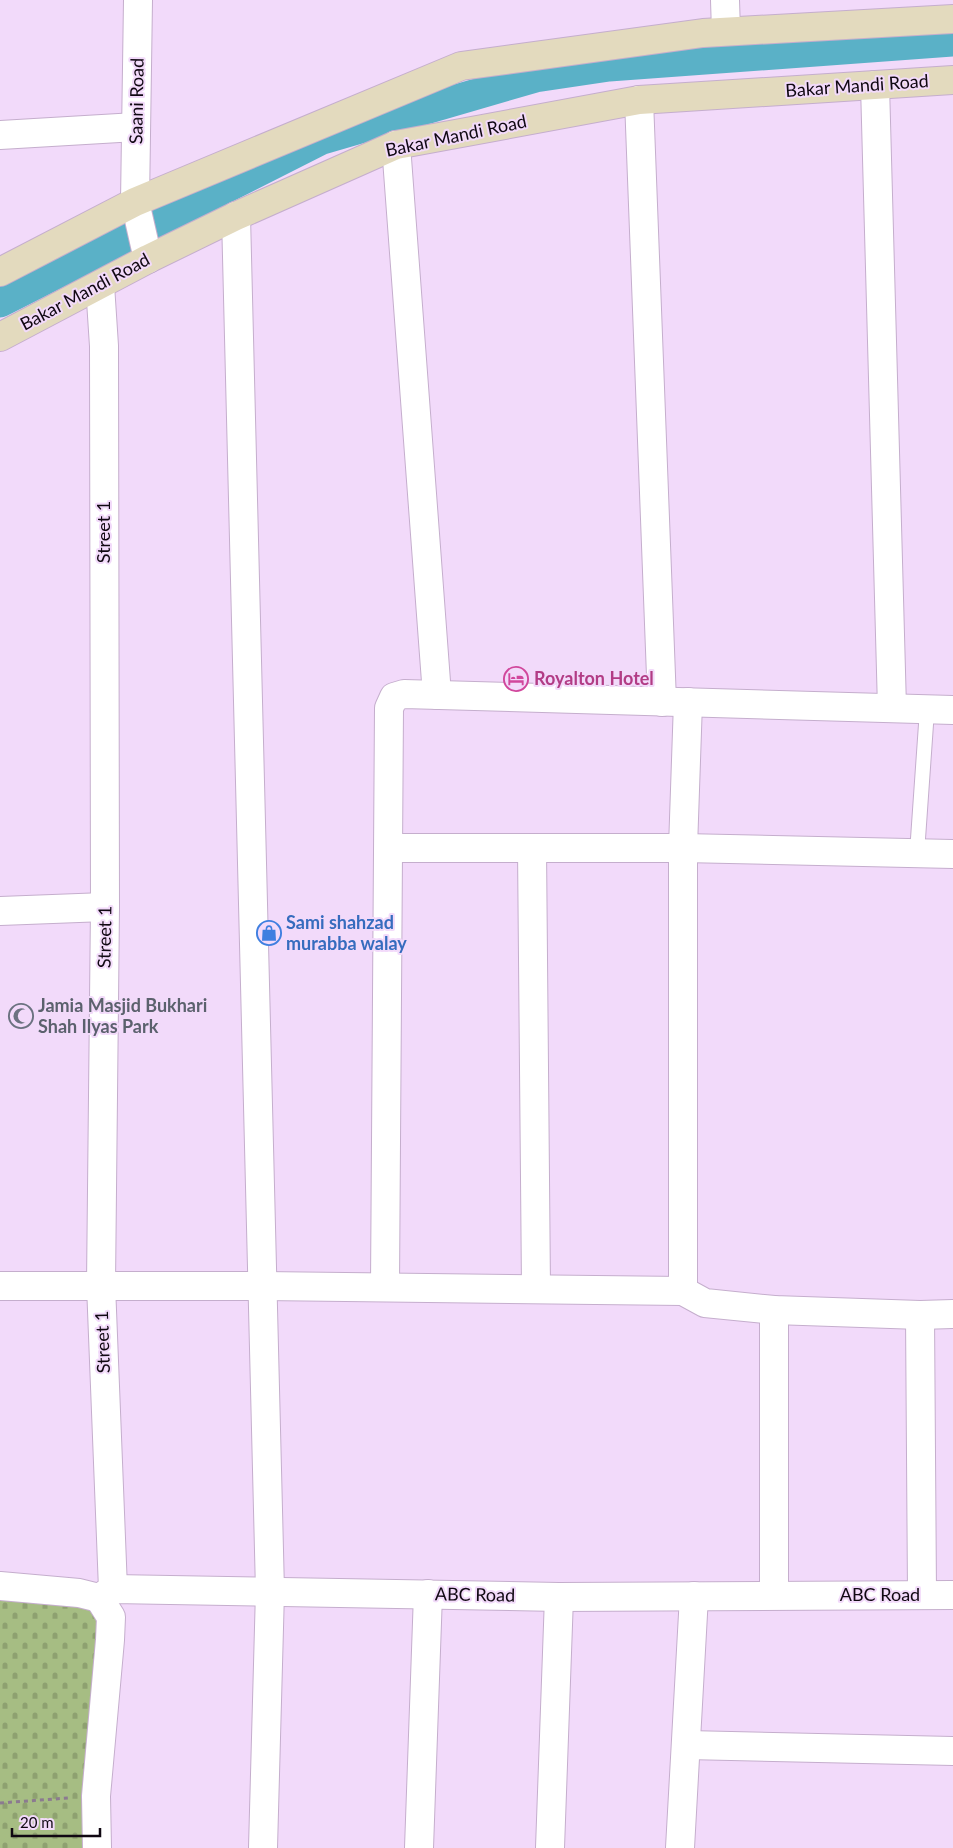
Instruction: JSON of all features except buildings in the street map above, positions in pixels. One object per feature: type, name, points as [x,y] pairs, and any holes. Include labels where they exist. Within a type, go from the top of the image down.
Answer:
[{"type":"street","name":"Saani Road","points":[[138,0],[135,202],[148,259]]},
{"type":"street","points":[[726,0],[726,31]]},
{"type":"street","points":[[0,272],[135,202],[461,66],[693,34],[953,19]]},
{"type":"street","name":"Bakar Mandi Road","points":[[0,337],[148,259],[236,216],[396,146],[639,100],[953,80]]},
{"type":"street","points":[[875,85],[892,708]]},
{"type":"street","points":[[639,100],[684,848],[683,1291]]},
{"type":"street","points":[[0,135],[136,127]]},
{"type":"street","points":[[396,146],[437,695]]},
{"type":"street","points":[[236,216],[270,1591],[263,1848]]},
{"type":"street","name":"Street 1","points":[[100,285],[104,346],[105,908],[101,1285],[106,1593]]},
{"type":"street","points":[[385,1287],[389,708],[394,697],[404,694],[940,710]]},
{"type":"street","points":[[388,848],[684,848],[953,854]]},
{"type":"street","points":[[532,848],[536,1288]]},
{"type":"street","points":[[0,911],[105,908]]},
{"type":"street","points":[[0,1286],[263,1286],[683,1291],[705,1303],[774,1310],[920,1315],[953,1314]]},
{"type":"street","points":[[774,1310],[774,1596]]},
{"type":"street","points":[[920,1315],[922,1594]]},
{"type":"street","name":"ABC Road","points":[[0,1586],[79,1593],[270,1591],[559,1597],[953,1595]]},
{"type":"street","points":[[96,1848],[96,1796],[110,1640],[110,1617],[106,1593]]},
{"type":"street","points":[[419,1848],[428,1594]]},
{"type":"street","points":[[680,1848],[694,1596]]},
{"type":"street","points":[[550,1848],[559,1597]]},
{"type":"street","points":[[687,1745],[953,1751]]},
{"type":"lane","points":[[917,853],[940,710]]},
{"type":"path","points":[[0,1803],[96,1796]]},
{"type":"green space","points":[[0,1597],[99,1598],[97,1848],[0,1848]]},
{"type":"waterway","points":[[0,302],[322,139],[535,77],[609,66],[953,41]]},
{"type":"place","name":"Royalton Hotel","points":[[516,679]]},
{"type":"place","name":"Sami shahzad murabba walay","points":[[269,933]]},
{"type":"place","name":"Jamia Masjid Bukhari Shah Ilyas Park","points":[[21,1016]]}]
